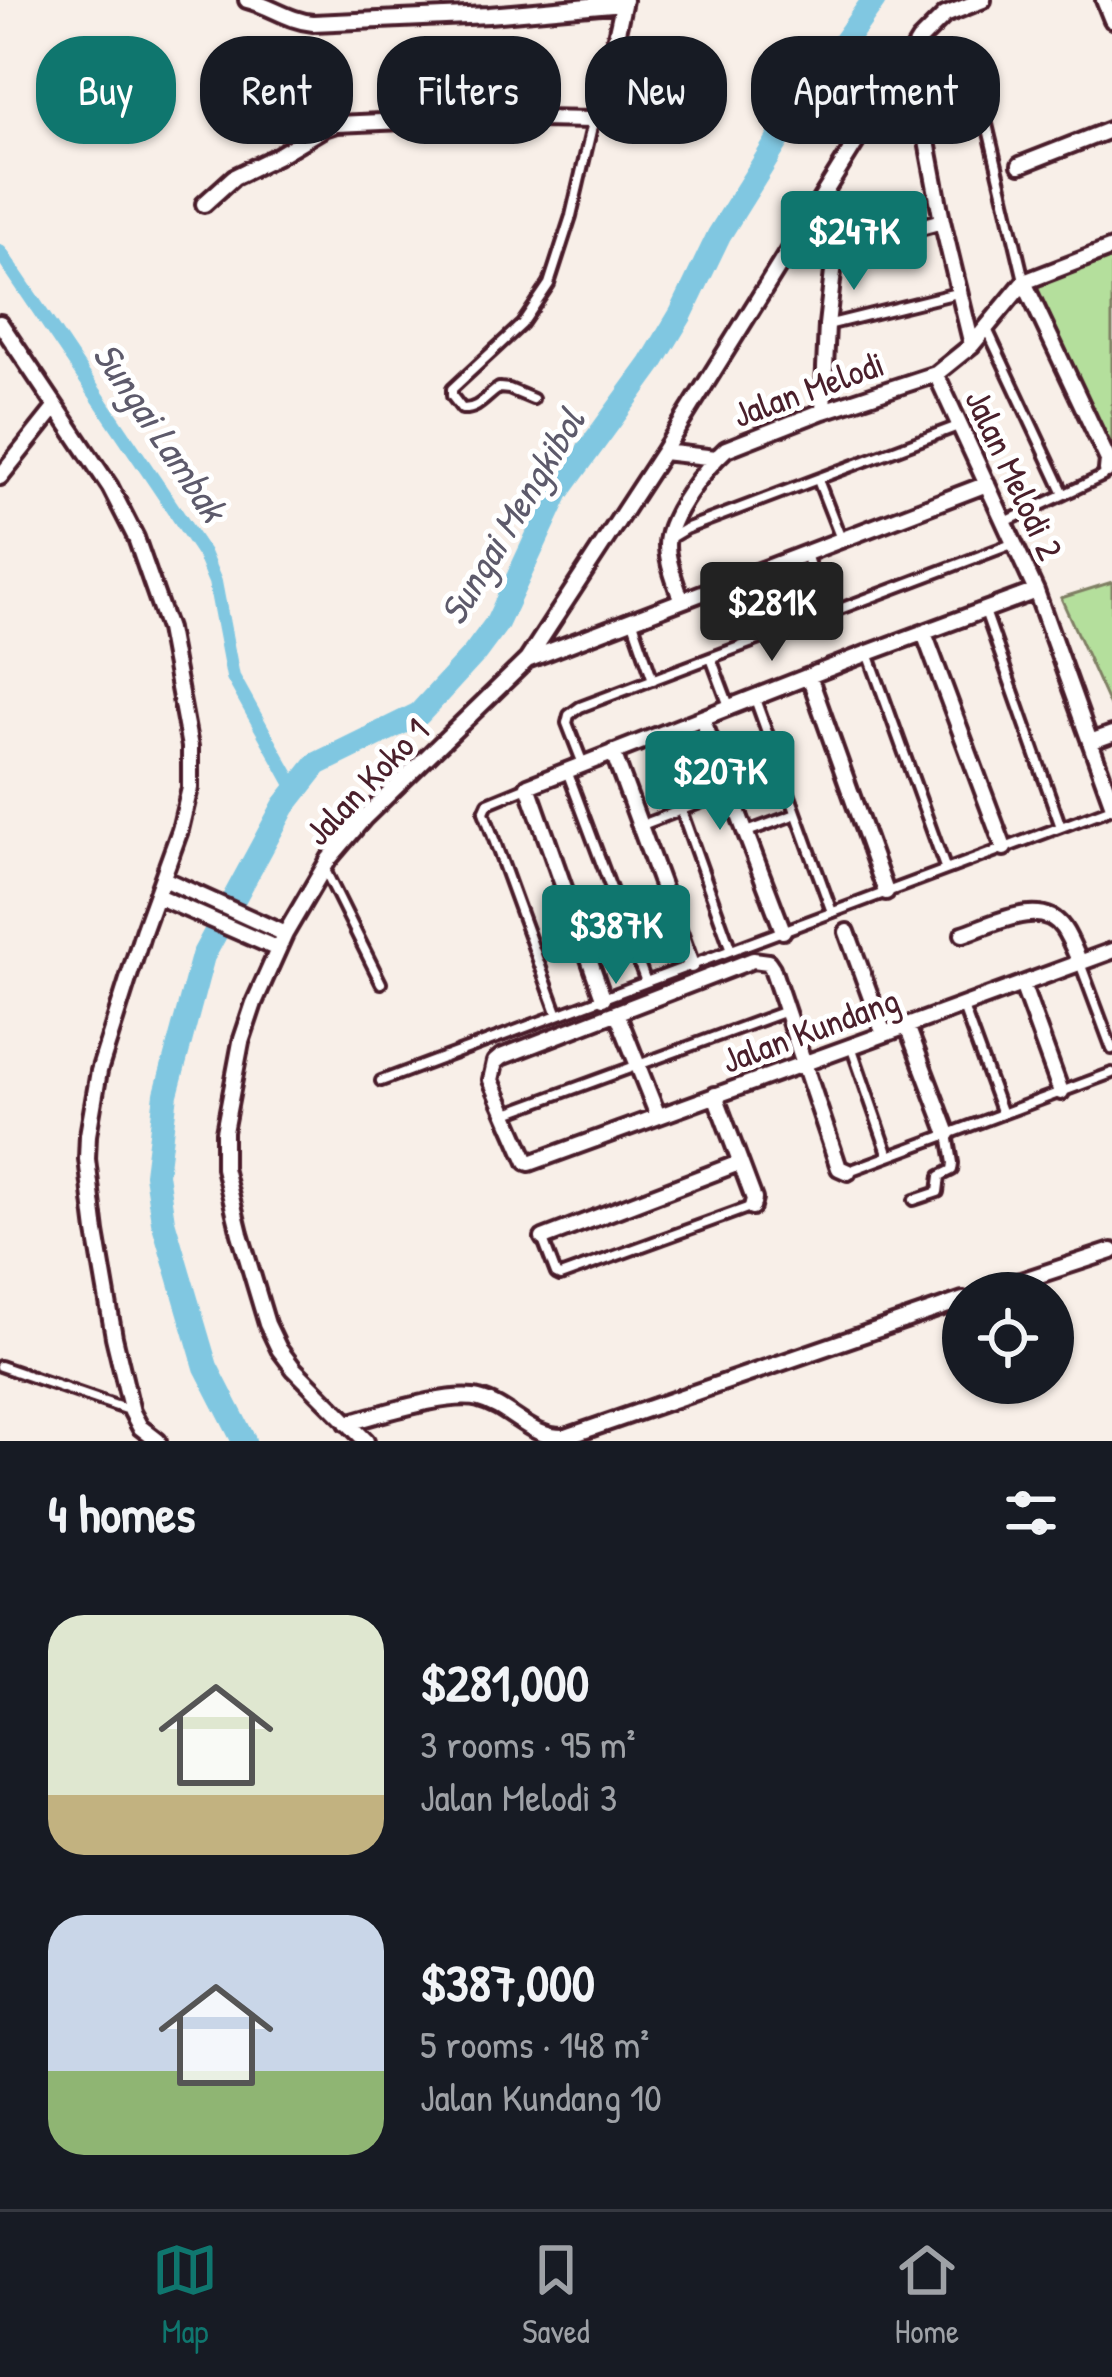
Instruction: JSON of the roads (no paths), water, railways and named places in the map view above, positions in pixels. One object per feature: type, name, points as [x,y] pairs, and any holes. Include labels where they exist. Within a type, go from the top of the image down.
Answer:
[{"type":"street","points":[[247,0],[265,4],[295,22],[313,23],[489,15],[623,2],[616,36]]},
{"type":"street","points":[[924,36],[945,15],[983,0]]},
{"type":"street","points":[[1105,0],[1112,20]]},
{"type":"street","points":[[204,204],[234,177],[336,124],[473,118],[585,120]]},
{"type":"street","points":[[1020,165],[1112,130]]},
{"type":"street","points":[[527,660],[855,144]]},
{"type":"street","points":[[926,144],[972,345]]},
{"type":"street","points":[[824,411],[835,254],[942,221]]},
{"type":"street","points":[[936,374],[972,345],[1024,282],[1112,248]]},
{"type":"street","points":[[1024,282],[1108,460],[1107,470]]},
{"type":"street","points":[[3,334],[110,487],[128,521],[168,629],[186,716],[190,788],[99,1071],[88,1147],[114,1337],[133,1412],[140,1426],[158,1441]]},
{"type":"street","name":"Jalan Melodi","points":[[667,540],[674,519],[726,449],[936,374]]},
{"type":"street","name":"Jalan Melodi 2","points":[[936,374],[1036,591],[1112,806]]},
{"type":"street","points":[[0,477],[56,408]]},
{"type":"street","points":[[663,452],[716,458]]},
{"type":"street","points":[[527,660],[986,484]]},
{"type":"street","points":[[667,540],[681,601]]},
{"type":"street","points":[[603,998],[528,787],[1036,591]]},
{"type":"street","points":[[924,632],[1004,848]]},
{"type":"street","name":"Jalan Koko 1","points":[[366,1441],[286,1360],[267,1324],[224,1168],[228,1107],[247,1024],[285,934],[324,867],[364,818],[527,660]]},
{"type":"street","points":[[809,676],[886,892]]},
{"type":"street","points":[[702,718],[783,931]]},
{"type":"street","points":[[1090,742],[1112,734]]},
{"type":"street","points":[[614,752],[691,965]]},
{"type":"street","points":[[164,879],[285,934]]},
{"type":"street","points":[[157,896],[278,949]]},
{"type":"street","points":[[963,934],[1029,913],[1041,914],[1062,925],[1080,963]]},
{"type":"street","points":[[847,932],[884,1034]]},
{"type":"street","name":"Jalan Kundang","points":[[506,1113],[528,1163],[1112,951]]},
{"type":"street","points":[[506,1113],[491,1080],[501,1057],[753,960],[768,962],[839,1168],[848,1172]]},
{"type":"street","points":[[1022,984],[1061,1092]]},
{"type":"street","points":[[617,1013],[658,1116]]},
{"type":"street","points":[[907,1025],[948,1134]]},
{"type":"street","points":[[715,1095],[754,1199],[752,1207]]},
{"type":"street","points":[[543,1238],[739,1163]]},
{"type":"street","points":[[1048,1272],[1112,1251]]},
{"type":"street","points":[[347,1423],[452,1397],[471,1397],[491,1403],[536,1432],[566,1437],[942,1307]]},
{"type":"lane","points":[[533,399],[499,388],[470,410],[462,409],[452,389],[522,324],[549,284],[588,144]]},
{"type":"lane","points":[[992,144],[1024,282]]},
{"type":"lane","points":[[827,325],[957,292]]},
{"type":"lane","points":[[986,328],[1064,494]]},
{"type":"lane","points":[[667,540],[685,529],[959,425]]},
{"type":"lane","points":[[1004,522],[1107,470]]},
{"type":"lane","points":[[818,479],[842,540]]},
{"type":"lane","points":[[583,764],[567,723],[568,715],[580,707],[1014,544]]},
{"type":"lane","points":[[806,554],[826,615]]},
{"type":"lane","points":[[985,610],[1060,827]]},
{"type":"lane","points":[[632,618],[653,680]]},
{"type":"lane","points":[[868,653],[946,870]]},
{"type":"lane","points":[[711,658],[729,707]]},
{"type":"lane","points":[[754,697],[832,912]]},
{"type":"lane","points":[[566,770],[646,982]]},
{"type":"lane","points":[[528,787],[488,803],[484,812],[558,1015]]},
{"type":"lane","points":[[639,826],[730,792]]},
{"type":"lane","points":[[381,1081],[1112,806]]},
{"type":"lane","points":[[681,810],[731,950]]},
{"type":"lane","points":[[746,832],[796,814]]},
{"type":"lane","points":[[324,867],[381,983]]},
{"type":"lane","points":[[1080,963],[1112,1049]]},
{"type":"lane","points":[[962,1006],[1002,1114]]},
{"type":"lane","points":[[506,1113],[787,1010]]},
{"type":"lane","points":[[850,1046],[889,1156]]},
{"type":"lane","points":[[848,1172],[1112,1073]]},
{"type":"lane","points":[[914,1200],[938,1192],[940,1176],[952,1170],[948,1134]]},
{"type":"lane","points":[[543,1238],[560,1276],[752,1207]]},
{"type":"lane","points":[[0,1366],[133,1412]]},
{"type":"waterway","name":"Sungai Mengkibol","points":[[244,1441],[206,1367],[163,1221],[156,1174],[166,1094],[203,956],[284,806],[317,764],[419,714],[497,623],[558,492],[651,364],[719,235],[801,103],[874,0]]},
{"type":"waterway","name":"Sungai Lambak","points":[[0,252],[203,553],[215,582],[233,677],[296,790]]}]
